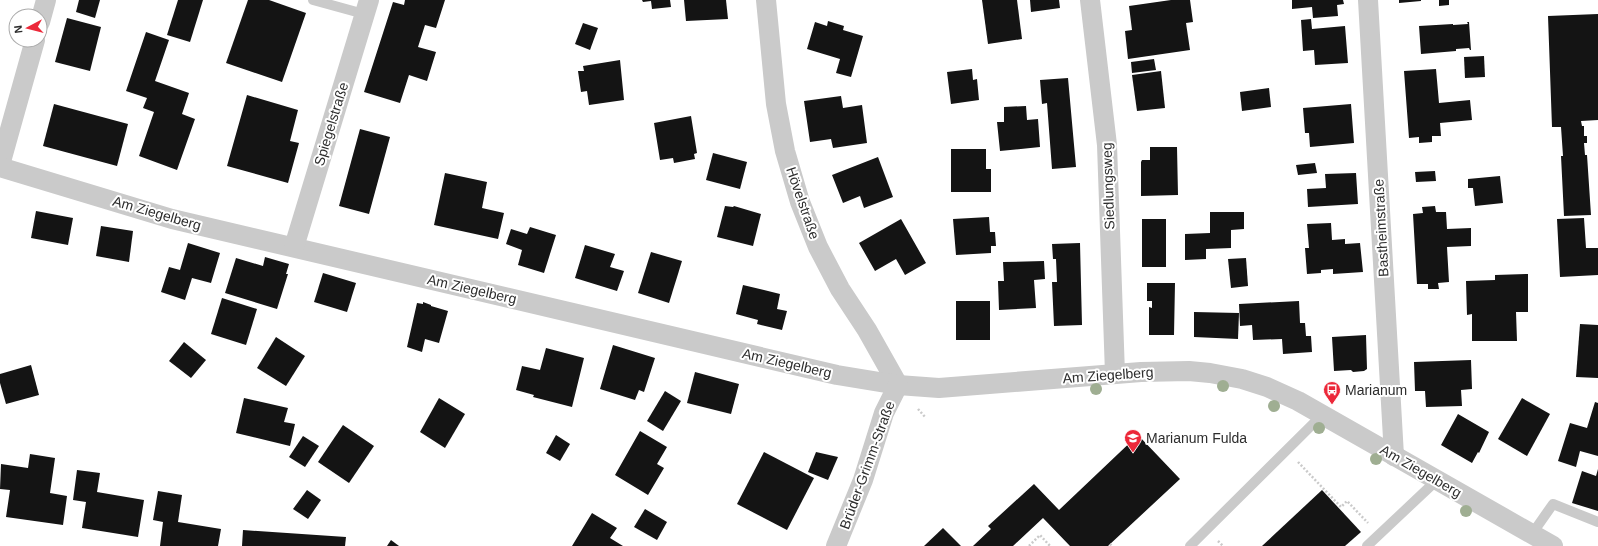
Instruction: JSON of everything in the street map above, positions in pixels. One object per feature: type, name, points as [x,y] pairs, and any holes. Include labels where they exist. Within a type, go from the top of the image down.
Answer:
[{"type":"street","name":"Hövelstraße","points":[[766,0],[776,104],[785,151],[800,202],[818,247],[840,289],[867,330],[898,385]]},
{"type":"street","name":"Siedlungsweg","points":[[1090,0],[1107,145],[1115,374]]},
{"type":"street","name":"Bastheimstraße","points":[[1368,0],[1394,456]]},
{"type":"street","name":"Spiegelstraße","points":[[294,247],[367,7]]},
{"type":"street","points":[[0,166],[33,48]]},
{"type":"street","name":"Am Ziegelberg","points":[[0,166],[172,219],[837,375],[898,385],[939,388],[1168,370],[1210,373],[1229,377],[1267,387],[1298,401],[1553,546]]},
{"type":"street","name":"Brüder-Grimm-Straße","points":[[836,546],[863,480],[884,413],[898,385]]},
{"type":"lane","points":[[313,0],[367,7]]},
{"type":"lane","points":[[1190,546],[1322,414]]},
{"type":"lane","points":[[1368,546],[1437,480]]},
{"type":"lane","points":[[1532,534],[1553,504],[1598,522]]},
{"type":"path","points":[[1286,450],[1341,507],[1347,501],[1379,535]]},
{"type":"path","points":[[1029,546],[1040,535],[1050,546]]},
{"type":"building","points":[[79,0],[100,0],[95,18],[76,12]]},
{"type":"building","points":[[178,0],[203,0],[190,42],[167,35]]},
{"type":"building","points":[[248,0],[269,0],[306,13],[282,82],[226,63]]},
{"type":"building","points":[[405,0],[445,0],[436,28],[425,25],[418,47],[436,52],[427,81],[409,75],[400,103],[364,92],[393,2],[404,5]]},
{"type":"building","points":[[642,0],[670,0],[671,7],[652,9],[651,1],[643,2]]},
{"type":"building","points":[[684,0],[726,0],[728,19],[686,21]]},
{"type":"building","points":[[982,0],[1017,0],[1022,39],[988,44]]},
{"type":"building","points":[[1030,0],[1059,0],[1060,8],[1031,12]]},
{"type":"building","points":[[1171,0],[1190,0],[1193,22],[1186,23],[1190,50],[1128,59],[1125,31],[1132,30],[1129,6]]},
{"type":"building","points":[[1292,0],[1343,0],[1344,4],[1337,5],[1338,16],[1313,18],[1312,7],[1292,9]]},
{"type":"building","points":[[1399,0],[1421,0],[1421,1],[1399,3]]},
{"type":"building","points":[[1439,0],[1449,0],[1449,5],[1439,6]]},
{"type":"building","points":[[1598,14],[1598,120],[1581,121],[1582,126],[1584,126],[1584,136],[1587,136],[1587,143],[1584,143],[1585,155],[1587,155],[1591,215],[1564,216],[1561,127],[1552,127],[1548,16]]},
{"type":"building","points":[[67,18],[101,27],[90,71],[55,62]]},
{"type":"building","points":[[1311,19],[1312,29],[1345,26],[1348,63],[1315,65],[1314,50],[1303,51],[1301,20]]},
{"type":"building","points":[[828,21],[844,26],[843,30],[863,36],[851,77],[836,73],[840,59],[807,49],[815,22],[827,26]]},
{"type":"building","points":[[1467,22],[1469,22],[1471,50],[1469,48],[1456,49],[1456,51],[1421,54],[1419,26],[1468,24]]},
{"type":"building","points":[[583,23],[598,28],[590,50],[575,44]]},
{"type":"building","points":[[146,32],[169,40],[155,81],[189,93],[182,114],[195,119],[177,170],[139,156],[154,112],[143,108],[147,98],[126,91]]},
{"type":"building","points":[[1484,56],[1485,77],[1465,78],[1464,57]]},
{"type":"building","points":[[1154,59],[1156,70],[1132,73],[1131,62]]},
{"type":"building","points":[[620,60],[624,100],[589,105],[587,91],[581,92],[578,71],[584,71],[583,66]]},
{"type":"building","points":[[972,69],[973,80],[977,79],[979,100],[951,104],[947,72]]},
{"type":"building","points":[[1436,69],[1439,103],[1470,100],[1472,120],[1440,123],[1441,136],[1432,136],[1432,142],[1419,143],[1419,137],[1409,138],[1404,71]]},
{"type":"building","points":[[1161,71],[1165,108],[1137,111],[1132,75]]},
{"type":"building","points":[[1068,78],[1076,167],[1052,169],[1047,103],[1042,104],[1040,80]]},
{"type":"building","points":[[1269,88],[1271,107],[1242,111],[1240,92]]},
{"type":"building","points":[[247,95],[298,110],[290,141],[299,143],[288,183],[227,166]]},
{"type":"building","points":[[841,96],[843,108],[862,105],[867,143],[833,148],[831,139],[810,142],[804,101]]},
{"type":"building","points":[[54,104],[128,124],[117,166],[43,146]]},
{"type":"building","points":[[1351,104],[1354,143],[1310,147],[1309,133],[1305,133],[1303,108]]},
{"type":"building","points":[[1026,106],[1027,120],[1038,119],[1040,147],[1000,151],[997,122],[1004,122],[1004,107]]},
{"type":"building","points":[[691,116],[697,153],[694,154],[695,159],[674,163],[673,158],[660,160],[654,123]]},
{"type":"building","points":[[360,129],[390,137],[369,214],[339,206]]},
{"type":"building","points":[[1150,147],[1177,147],[1178,195],[1141,196],[1141,162],[1142,160],[1150,160]]},
{"type":"building","points":[[951,149],[986,149],[986,169],[991,169],[991,192],[951,192]]},
{"type":"building","points":[[713,153],[747,162],[740,189],[706,180]]},
{"type":"building","points":[[878,157],[893,197],[864,208],[860,196],[843,203],[832,175]]},
{"type":"building","points":[[1315,163],[1317,173],[1298,175],[1296,165]]},
{"type":"building","points":[[1435,171],[1436,181],[1416,182],[1415,172]]},
{"type":"building","points":[[445,173],[487,182],[482,208],[504,213],[498,239],[434,225]]},
{"type":"building","points":[[1356,173],[1358,204],[1308,207],[1307,189],[1326,188],[1325,174]]},
{"type":"building","points":[[1500,176],[1503,203],[1475,206],[1473,188],[1468,188],[1468,179]]},
{"type":"building","points":[[725,206],[734,206],[761,214],[753,246],[717,237]]},
{"type":"building","points":[[1435,206],[1436,212],[1446,212],[1447,229],[1471,228],[1471,246],[1447,247],[1449,282],[1438,283],[1439,289],[1428,289],[1428,284],[1417,284],[1413,214],[1423,213],[1422,207]]},
{"type":"building","points":[[36,211],[73,218],[68,245],[31,238]]},
{"type":"building","points":[[1210,212],[1244,212],[1244,229],[1231,230],[1231,248],[1206,249],[1206,259],[1185,260],[1185,234],[1210,233]]},
{"type":"building","points":[[989,217],[990,232],[995,232],[996,246],[991,246],[991,253],[956,255],[953,219]]},
{"type":"building","points":[[1584,218],[1586,248],[1598,248],[1598,275],[1560,277],[1557,219]]},
{"type":"building","points":[[901,219],[926,263],[905,275],[896,259],[875,271],[859,243]]},
{"type":"building","points":[[1142,219],[1166,219],[1166,267],[1142,267]]},
{"type":"building","points":[[1331,223],[1332,240],[1345,239],[1345,244],[1360,243],[1363,272],[1333,274],[1333,269],[1321,270],[1321,273],[1307,274],[1305,248],[1309,248],[1307,224]]},
{"type":"building","points":[[101,226],[133,231],[129,262],[96,256]]},
{"type":"building","points":[[530,227],[556,235],[544,273],[518,265],[522,250],[506,244],[511,229],[527,234]]},
{"type":"building","points":[[188,243],[220,253],[211,283],[192,278],[185,300],[161,292],[169,267],[180,270]]},
{"type":"building","points":[[1080,243],[1082,325],[1054,326],[1052,282],[1057,282],[1056,259],[1053,259],[1052,244]]},
{"type":"building","points":[[585,245],[615,254],[610,267],[624,271],[617,291],[575,278]]},
{"type":"building","points":[[651,252],[682,261],[669,303],[638,293]]},
{"type":"building","points":[[265,257],[289,264],[286,274],[288,274],[277,309],[225,293],[236,258],[263,266]]},
{"type":"building","points":[[1246,258],[1248,286],[1231,288],[1228,259]]},
{"type":"building","points":[[1044,261],[1045,279],[1034,280],[1036,308],[999,310],[998,281],[1004,281],[1003,262]]},
{"type":"building","points":[[323,273],[356,283],[347,312],[314,302]]},
{"type":"building","points":[[1528,274],[1528,312],[1516,312],[1517,341],[1472,341],[1472,314],[1467,315],[1466,281],[1495,280],[1495,275]]},
{"type":"building","points":[[1147,283],[1175,283],[1174,335],[1149,335],[1149,307],[1152,308],[1152,301],[1147,301]]},
{"type":"building","points":[[743,285],[780,294],[777,309],[787,311],[782,330],[757,324],[758,320],[736,314]]},
{"type":"building","points":[[222,298],[257,309],[246,345],[211,334]]},
{"type":"building","points":[[956,301],[990,301],[990,340],[956,340]]},
{"type":"building","points":[[1299,301],[1300,323],[1305,323],[1306,336],[1311,336],[1312,352],[1283,354],[1282,339],[1253,340],[1252,325],[1240,326],[1239,304]]},
{"type":"building","points":[[423,302],[448,311],[439,343],[425,339],[422,352],[407,347],[417,303],[423,304]]},
{"type":"building","points":[[1194,312],[1239,313],[1238,339],[1194,337]]},
{"type":"building","points":[[1580,324],[1598,325],[1598,378],[1576,377]]},
{"type":"building","points":[[1366,335],[1367,369],[1364,371],[1353,372],[1351,370],[1334,371],[1332,337]]},
{"type":"building","points":[[276,337],[305,356],[286,386],[257,368]]},
{"type":"building","points":[[184,342],[206,360],[191,378],[169,361]]},
{"type":"building","points":[[613,345],[655,358],[644,392],[639,390],[635,400],[600,389]]},
{"type":"building","points":[[546,348],[584,358],[572,407],[533,397],[534,395],[516,390],[522,366],[540,370]]},
{"type":"building","points":[[1471,360],[1472,389],[1461,390],[1462,406],[1426,407],[1425,391],[1415,391],[1414,362]]},
{"type":"building","points":[[31,365],[39,395],[6,404],[0,383],[0,374]]},
{"type":"building","points":[[695,372],[739,384],[731,414],[687,403]]},
{"type":"building","points":[[665,391],[681,401],[663,431],[647,421]]},
{"type":"building","points":[[244,398],[288,408],[284,422],[295,424],[290,446],[236,433]]},
{"type":"building","points":[[439,398],[465,414],[445,448],[420,432]]},
{"type":"building","points":[[1522,398],[1550,414],[1527,456],[1498,439]]},
{"type":"building","points":[[1595,402],[1598,403],[1598,456],[1580,451],[1576,467],[1558,461],[1570,423],[1587,428]]},
{"type":"building","points":[[1458,414],[1489,432],[1479,453],[1478,452],[1472,463],[1441,445]]},
{"type":"building","points":[[343,425],[374,446],[349,483],[318,462]]},
{"type":"building","points":[[640,431],[667,447],[657,464],[664,468],[648,495],[615,475]]},
{"type":"building","points":[[556,435],[570,444],[560,461],[546,453]]},
{"type":"building","points":[[1138,435],[1180,479],[1108,546],[1070,546],[1043,518],[1013,546],[973,546],[991,529],[988,526],[1034,484],[1059,510]]},
{"type":"building","points":[[303,436],[319,446],[305,467],[289,457]]},
{"type":"building","points":[[764,452],[814,478],[787,530],[737,504]]},
{"type":"building","points":[[816,452],[838,457],[828,480],[808,472]]},
{"type":"building","points":[[30,454],[55,458],[50,493],[67,496],[63,525],[6,517],[10,490],[0,489],[1,464],[28,468]]},
{"type":"building","points":[[1598,469],[1598,511],[1572,503],[1582,471],[1596,476]]},
{"type":"building","points":[[77,470],[100,473],[97,492],[144,500],[138,537],[82,528],[86,502],[73,500]]},
{"type":"building","points":[[307,490],[321,500],[308,519],[293,509]]},
{"type":"building","points":[[1322,490],[1361,532],[1345,546],[1262,546]]},
{"type":"building","points":[[158,491],[182,495],[178,522],[221,529],[218,546],[160,546],[163,522],[153,520]]},
{"type":"building","points":[[645,509],[667,522],[657,540],[634,527]]},
{"type":"building","points":[[592,513],[617,528],[610,538],[623,546],[572,546]]},
{"type":"building","points":[[943,528],[961,546],[924,546]]},
{"type":"building","points":[[243,530],[346,537],[345,546],[242,546]]},
{"type":"building","points":[[391,540],[399,546],[387,546]]},
{"type":"place","name":"Marianum","points":[[1332,405]]},
{"type":"place","name":"Marianum Fulda","points":[[1133,453]]}]
